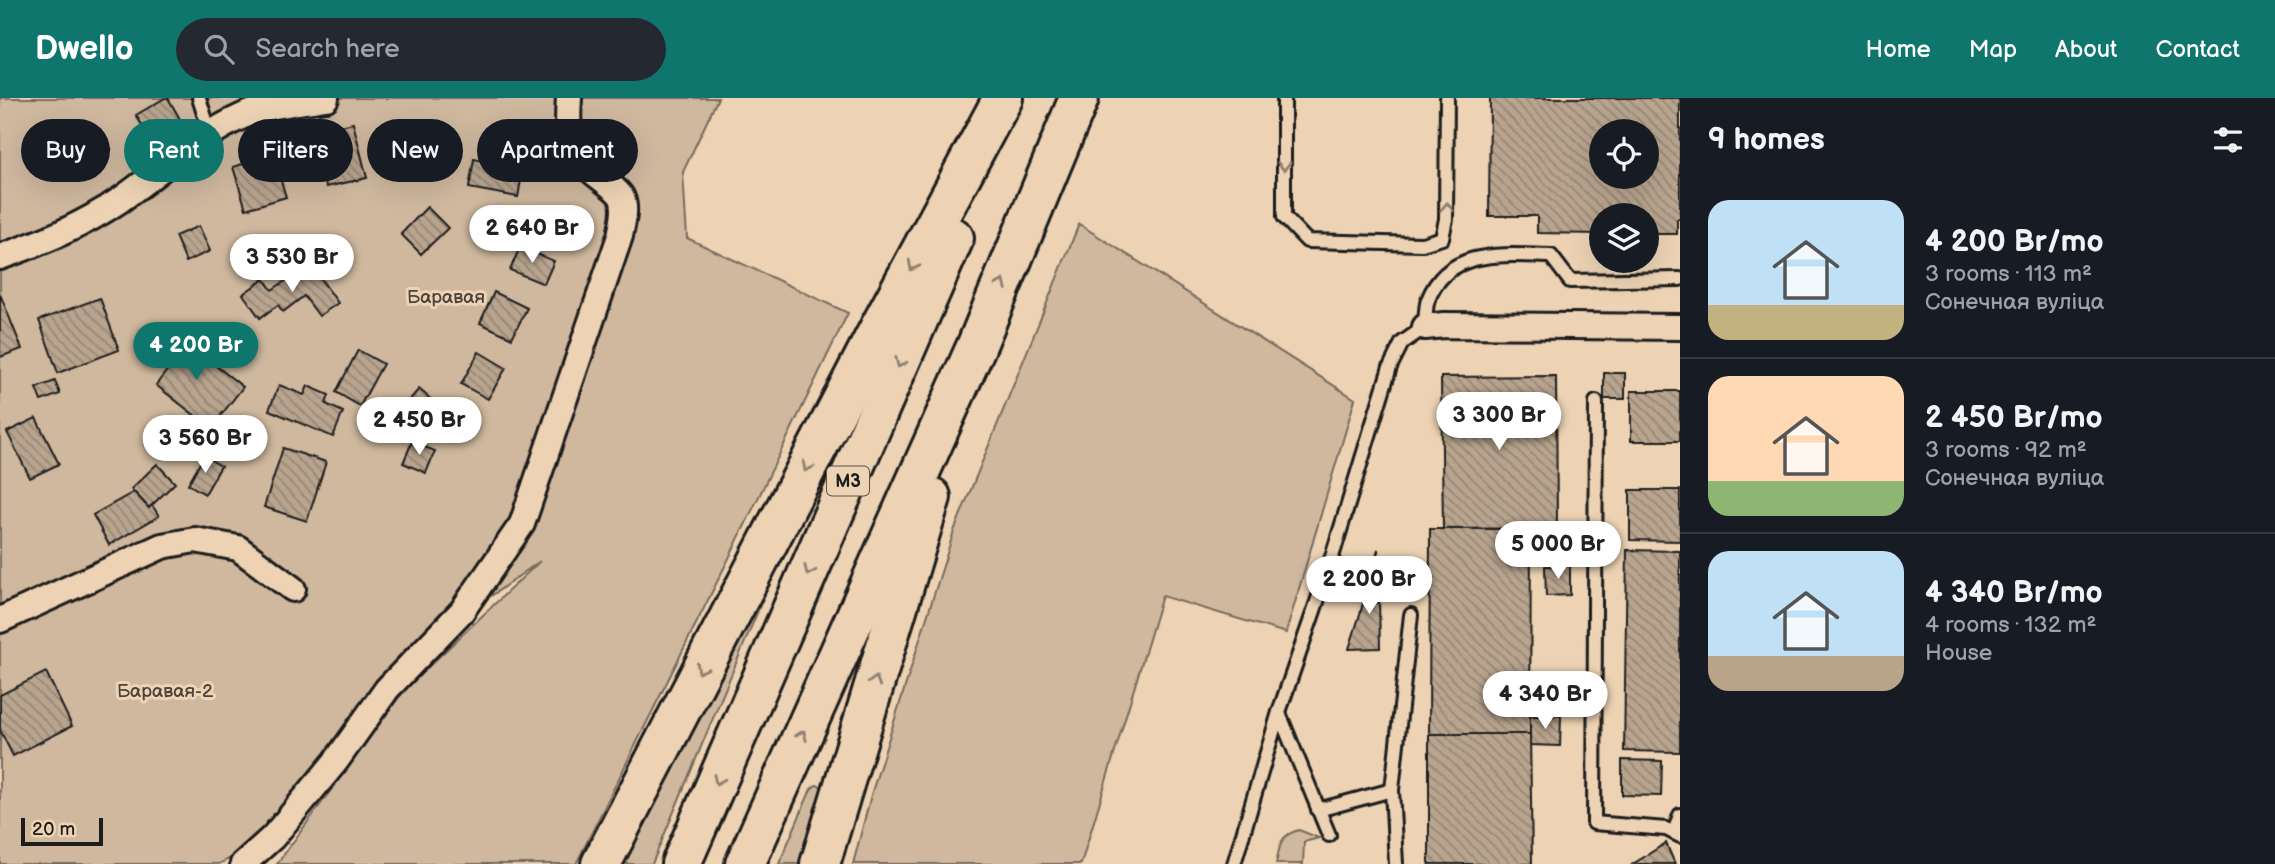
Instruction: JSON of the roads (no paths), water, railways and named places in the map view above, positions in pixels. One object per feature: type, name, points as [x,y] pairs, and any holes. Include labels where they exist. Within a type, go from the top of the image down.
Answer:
[{"type":"highway","points":[[601,864],[1003,98]]},
{"type":"highway","name":"М3","points":[[681,864],[1015,98]]},
{"type":"highway","points":[[745,864],[976,347],[1079,98]]},
{"type":"highway","points":[[820,864],[976,347]]},
{"type":"street","points":[[224,126],[245,115],[282,105],[326,98]]},
{"type":"street","points":[[243,864],[273,837],[328,771],[387,689],[462,611],[522,524],[620,236],[625,210],[621,195],[587,168],[576,155],[568,136],[569,98]]},
{"type":"street","points":[[0,257],[80,225],[144,182]]},
{"type":"street","points":[[1425,327],[1680,327]]},
{"type":"street","points":[[0,620],[162,546],[195,540],[238,548],[293,589]]},
{"type":"lane","points":[[199,98],[205,119]]},
{"type":"lane","points":[[1283,98],[1283,217],[1307,241],[1422,244],[1442,238],[1446,219],[1447,98]]},
{"type":"lane","points":[[1234,864],[1279,712],[1328,570],[1390,367],[1402,343],[1425,327],[1427,302],[1440,279],[1470,258],[1502,255],[1551,256],[1570,281],[1680,279]]},
{"type":"lane","points":[[1596,402],[1594,823],[1666,829],[1677,834],[1680,815]]},
{"type":"lane","points":[[1396,864],[1392,790],[1411,615]]},
{"type":"lane","points":[[1279,712],[1329,835]]},
{"type":"lane","points":[[1318,810],[1392,790]]},
{"type":"park label","name":"Баравая","points":[[446,296]]},
{"type":"park label","name":"Баравая-2","points":[[165,690]]}]
